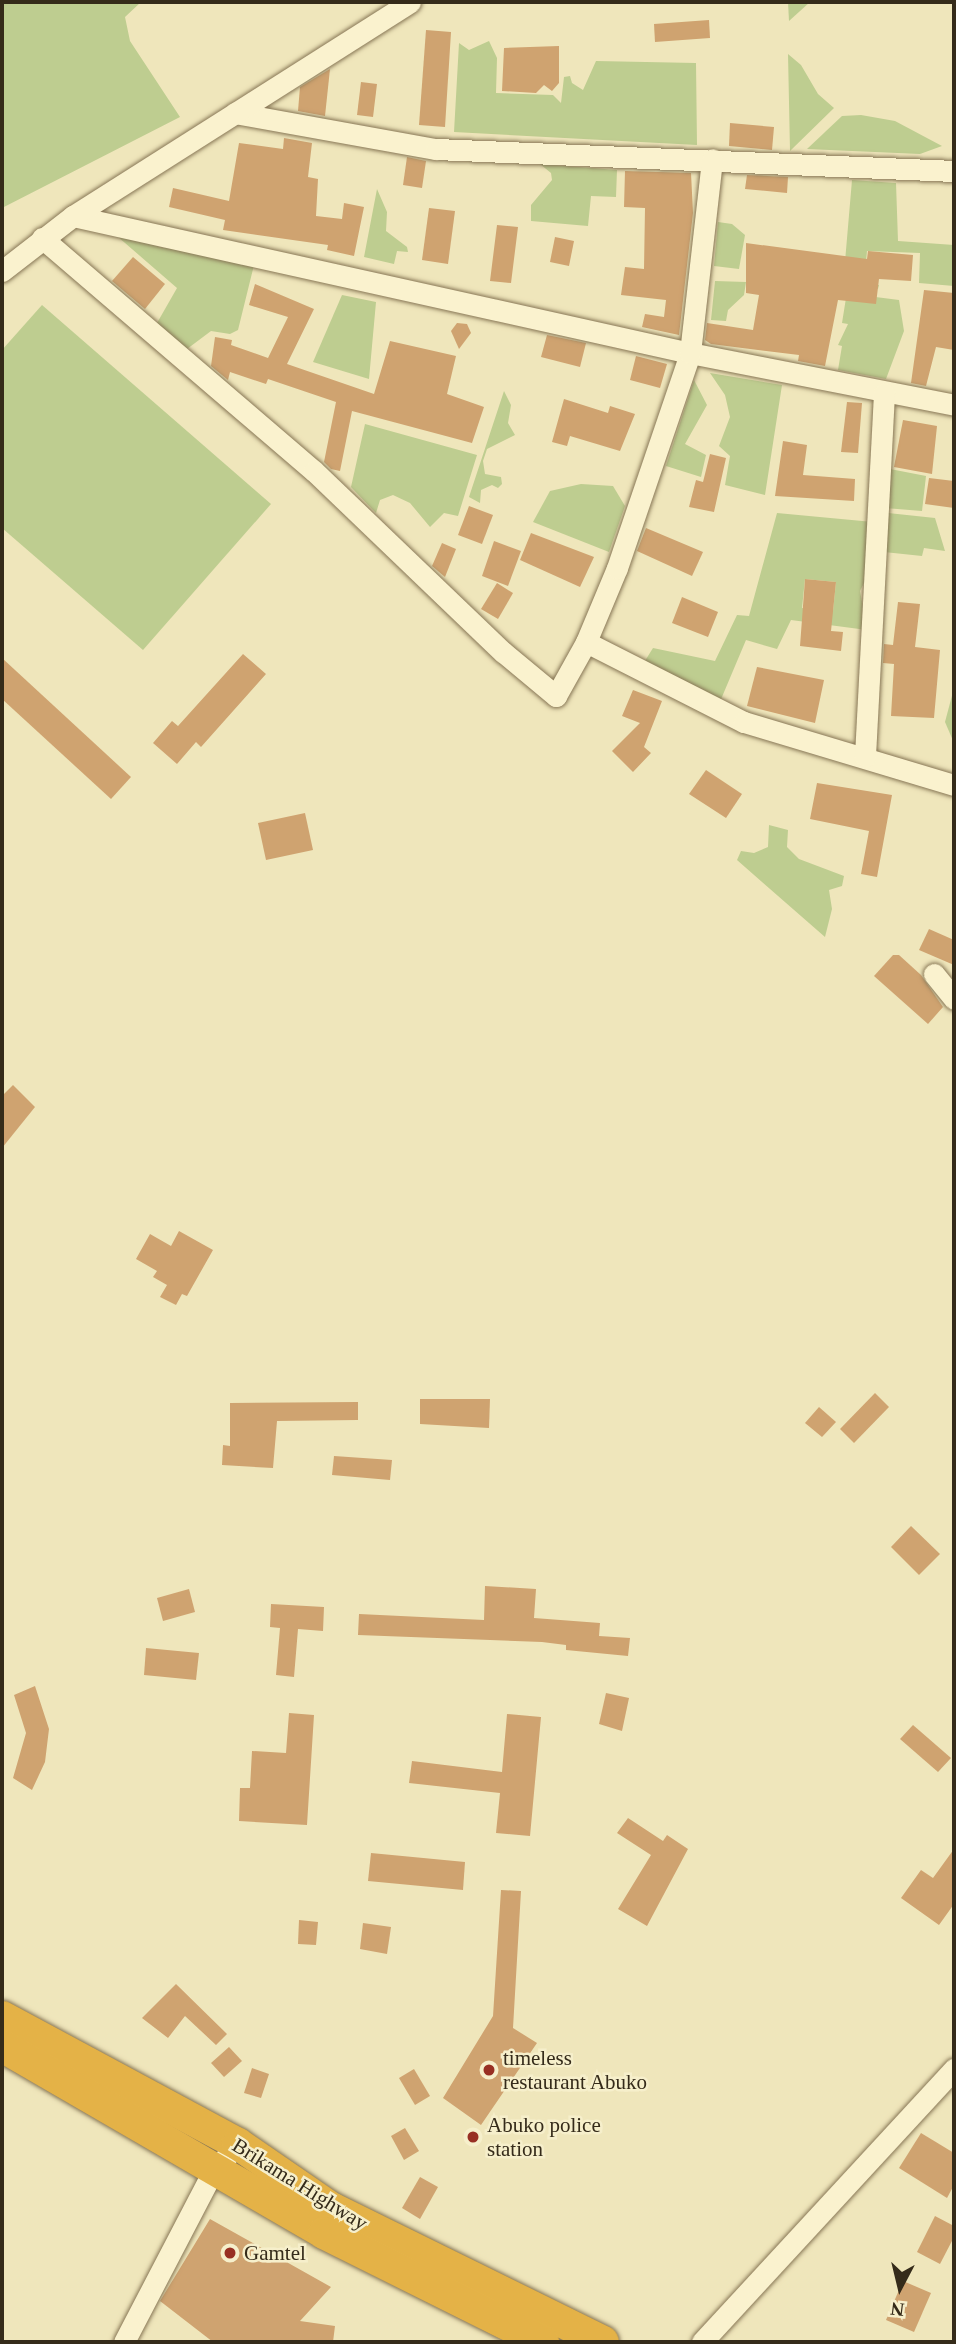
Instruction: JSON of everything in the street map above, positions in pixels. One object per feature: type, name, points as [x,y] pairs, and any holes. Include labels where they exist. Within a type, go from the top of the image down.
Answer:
[{"type":"highway","name":"Brikama Highway","points":[[2,2017],[237,2144],[331,2208],[603,2342]]},
{"type":"highway","name":"Brikama Highway","points":[[2,2046],[213,2171],[404,2275],[543,2342]]},
{"type":"street","points":[[2,271],[41,238],[73,216],[411,2]]},
{"type":"street","points":[[235,113],[436,149],[954,171]]},
{"type":"street","points":[[41,238],[314,471],[503,652],[556,696],[586,642],[617,568],[690,353],[712,159]]},
{"type":"street","points":[[73,216],[690,353],[954,405]]},
{"type":"street","points":[[865,757],[884,393]]},
{"type":"street","points":[[586,642],[744,722],[954,785]]},
{"type":"street","points":[[934,974],[954,999]]},
{"type":"street","points":[[702,2342],[954,2069]]},
{"type":"street","points":[[124,2342],[213,2171],[237,2144]]},
{"type":"street","points":[[142,2342],[143,2308]]},
{"type":"green space","points":[[2,2],[141,2],[125,17],[130,41],[180,117],[2,208]]},
{"type":"green space","points":[[788,2],[810,2],[789,21]]},
{"type":"green space","points":[[489,41],[497,58],[496,93],[553,95],[561,103],[564,77],[570,76],[572,83],[583,90],[596,61],[696,63],[697,145],[454,132],[459,43],[469,50]]},
{"type":"green space","points":[[788,54],[801,65],[818,94],[834,108],[790,151]]},
{"type":"green space","points":[[861,115],[895,121],[942,146],[920,154],[807,149],[842,116]]},
{"type":"green space","points":[[540,164],[617,170],[616,197],[591,196],[588,226],[531,221],[531,205],[552,180],[551,173]]},
{"type":"green space","points":[[852,180],[896,183],[898,241],[954,245],[954,286],[919,283],[920,253],[867,251],[864,283],[879,285],[878,289],[843,285]]},
{"type":"green space","points":[[377,189],[387,212],[386,231],[407,247],[408,252],[397,251],[394,264],[364,257]]},
{"type":"green space","points":[[718,222],[732,224],[745,235],[739,269],[714,266]]},
{"type":"green space","points":[[110,230],[149,238],[150,244],[165,248],[168,244],[254,265],[238,330],[230,334],[211,331],[187,349],[157,323],[177,288]]},
{"type":"green space","points":[[715,281],[746,282],[744,295],[728,310],[726,321],[711,320]]},
{"type":"green space","points":[[852,294],[899,300],[904,331],[886,379],[838,370],[842,346],[838,345],[848,324],[842,323],[846,298]]},
{"type":"green space","points":[[342,295],[376,302],[369,379],[313,362]]},
{"type":"green space","points":[[42,305],[271,504],[143,650],[2,528],[2,350]]},
{"type":"green space","points":[[710,373],[782,385],[765,495],[725,485],[730,456],[719,446],[730,417],[725,395]]},
{"type":"green space","points":[[694,380],[707,405],[685,444],[706,455],[701,477],[666,466]]},
{"type":"green space","points":[[504,391],[511,405],[508,423],[515,435],[487,449],[483,461],[485,474],[501,477],[502,484],[498,488],[492,485],[481,490],[480,503],[469,497]]},
{"type":"green space","points":[[365,424],[477,455],[458,516],[444,513],[430,527],[410,503],[393,495],[380,500],[376,513],[351,487]]},
{"type":"green space","points":[[890,469],[926,476],[922,511],[885,508]]},
{"type":"green space","points":[[581,484],[613,486],[625,506],[609,552],[533,522],[550,491]]},
{"type":"green space","points":[[777,513],[873,522],[871,569],[860,591],[867,630],[791,620],[777,649],[746,640],[719,704],[643,664],[653,648],[715,661],[737,615],[749,616]],"holes":[[[805,579],[836,582],[833,611],[802,608]]]},
{"type":"green space","points":[[888,513],[935,518],[945,551],[924,548],[922,556],[884,552]]},
{"type":"green space","points":[[954,688],[954,743],[945,722]]},
{"type":"green space","points":[[769,825],[788,830],[787,847],[799,859],[844,876],[842,886],[829,890],[832,909],[825,937],[737,860],[741,851],[754,853],[768,847]]},
{"type":"building","points":[[709,20],[710,38],[655,42],[654,24]]},
{"type":"building","points":[[426,30],[451,32],[445,127],[419,125]]},
{"type":"building","points":[[559,46],[559,83],[552,91],[544,85],[536,93],[502,91],[504,48]]},
{"type":"building","points":[[330,69],[325,116],[298,111],[300,87]]},
{"type":"building","points":[[361,82],[377,84],[373,117],[357,115]]},
{"type":"building","points":[[730,123],[774,127],[772,150],[729,146]]},
{"type":"building","points":[[284,138],[312,143],[308,177],[318,179],[316,216],[342,219],[344,203],[364,207],[354,256],[327,250],[328,245],[223,230],[225,220],[169,207],[173,188],[229,201],[239,143],[283,149]]},
{"type":"building","points":[[407,157],[426,161],[422,188],[403,185]]},
{"type":"building","points":[[625,171],[691,173],[693,213],[679,335],[642,327],[645,314],[664,317],[666,300],[621,295],[625,267],[644,269],[645,208],[624,207]]},
{"type":"building","points":[[747,175],[788,177],[787,193],[745,189]]},
{"type":"building","points":[[429,208],[455,211],[448,264],[422,260]]},
{"type":"building","points":[[497,225],[518,227],[511,283],[490,281]]},
{"type":"building","points":[[555,237],[574,241],[569,266],[550,262]]},
{"type":"building","points":[[746,243],[867,259],[868,251],[913,255],[911,281],[879,279],[876,304],[838,300],[825,366],[798,361],[799,355],[711,344],[705,340],[707,323],[753,330],[759,295],[746,293]]},
{"type":"building","points":[[133,257],[165,284],[145,309],[112,281]]},
{"type":"building","points":[[255,284],[314,309],[287,364],[374,394],[390,341],[456,356],[447,394],[484,407],[472,443],[352,411],[340,471],[331,469],[324,462],[336,402],[268,379],[266,384],[230,372],[228,380],[211,366],[215,337],[232,340],[231,345],[268,358],[288,317],[249,305]]},
{"type":"building","points":[[924,290],[954,293],[954,350],[936,347],[926,386],[911,383]]},
{"type":"building","points":[[457,323],[467,324],[471,333],[459,349],[451,331]]},
{"type":"building","points":[[547,335],[586,343],[580,367],[541,357]]},
{"type":"building","points":[[636,356],[667,364],[660,388],[630,380]]},
{"type":"building","points":[[564,399],[608,413],[610,406],[635,414],[620,451],[570,436],[567,446],[552,442]]},
{"type":"building","points":[[847,402],[862,403],[858,453],[841,452]]},
{"type":"building","points":[[903,420],[937,426],[932,474],[894,467]]},
{"type":"building","points":[[783,441],[807,445],[803,475],[855,479],[854,501],[775,496]]},
{"type":"building","points":[[710,454],[726,458],[714,512],[689,507],[696,480],[703,482]]},
{"type":"building","points":[[929,478],[954,481],[954,508],[925,504]]},
{"type":"building","points":[[469,506],[493,515],[482,544],[458,535]]},
{"type":"building","points":[[646,528],[703,552],[692,576],[637,551]]},
{"type":"building","points":[[531,533],[594,557],[580,587],[520,560]]},
{"type":"building","points":[[494,541],[521,551],[508,586],[482,576]]},
{"type":"building","points":[[442,543],[456,549],[445,577],[432,566]]},
{"type":"building","points":[[805,579],[836,582],[831,631],[843,632],[841,651],[800,646]]},
{"type":"building","points":[[497,583],[513,593],[498,619],[481,609]]},
{"type":"building","points":[[682,597],[718,612],[708,637],[672,623]]},
{"type":"building","points":[[898,602],[920,604],[915,647],[940,650],[934,718],[891,716],[894,664],[883,663],[884,644],[893,645]]},
{"type":"building","points":[[243,654],[266,674],[201,747],[196,742],[177,764],[153,743],[172,721],[178,726]]},
{"type":"building","points":[[2,658],[131,777],[111,799],[2,699]]},
{"type":"building","points":[[757,667],[824,680],[815,723],[747,706]]},
{"type":"building","points":[[633,690],[662,701],[644,747],[651,753],[633,772],[612,751],[640,723],[622,716]]},
{"type":"building","points":[[706,770],[742,794],[726,818],[689,794]]},
{"type":"building","points":[[817,783],[892,795],[877,877],[861,874],[869,831],[810,819]]},
{"type":"building","points":[[305,813],[313,850],[266,860],[258,823]]},
{"type":"building","points":[[929,929],[954,940],[954,965],[919,950]]},
{"type":"building","points":[[893,955],[899,955],[921,975],[943,1007],[928,1024],[874,976]]},
{"type":"building","points":[[13,1085],[35,1107],[2,1148],[2,1096]]},
{"type":"building","points":[[179,1231],[213,1250],[187,1296],[182,1294],[176,1305],[160,1297],[167,1285],[153,1277],[157,1271],[136,1259],[150,1234],[171,1246]]},
{"type":"building","points":[[875,1393],[889,1407],[854,1443],[840,1429]]},
{"type":"building","points":[[420,1399],[490,1399],[489,1428],[420,1424]]},
{"type":"building","points":[[358,1402],[358,1420],[277,1421],[273,1468],[222,1465],[223,1445],[230,1446],[230,1403]]},
{"type":"building","points":[[819,1407],[836,1422],[822,1437],[805,1423]]},
{"type":"building","points":[[334,1456],[392,1460],[390,1480],[332,1475]]},
{"type":"building","points":[[911,1526],[940,1554],[919,1575],[891,1547]]},
{"type":"building","points":[[485,1586],[536,1589],[534,1618],[600,1623],[599,1636],[630,1638],[628,1656],[566,1650],[566,1645],[542,1642],[358,1635],[359,1614],[484,1620]]},
{"type":"building","points":[[189,1589],[195,1612],[163,1621],[157,1598]]},
{"type":"building","points":[[271,1604],[324,1607],[323,1631],[298,1629],[294,1677],[276,1675],[280,1628],[270,1627]]},
{"type":"building","points":[[146,1648],[199,1653],[196,1680],[144,1675]]},
{"type":"building","points":[[35,1686],[49,1729],[45,1762],[32,1790],[13,1778],[26,1733],[14,1695]]},
{"type":"building","points":[[606,1693],[629,1698],[622,1731],[599,1724]]},
{"type":"building","points":[[289,1713],[314,1715],[307,1825],[239,1821],[240,1788],[250,1788],[252,1751],[286,1753]]},
{"type":"building","points":[[507,1714],[541,1717],[530,1836],[496,1833],[500,1793],[409,1783],[412,1761],[502,1772]]},
{"type":"building","points":[[913,1725],[951,1758],[938,1772],[900,1739]]},
{"type":"building","points":[[628,1818],[663,1841],[667,1835],[688,1849],[647,1926],[618,1909],[651,1855],[617,1833]]},
{"type":"building","points":[[954,1849],[954,1904],[939,1925],[901,1898],[921,1870],[933,1878]]},
{"type":"building","points":[[371,1853],[465,1862],[463,1890],[368,1881]]},
{"type":"building","name":"timeless restaurant Abuko","points":[[501,1890],[521,1891],[513,2028],[537,2043],[481,2125],[443,2098],[493,2016]]},
{"type":"building","points":[[299,1920],[318,1922],[316,1945],[298,1944]]},
{"type":"building","points":[[363,1923],[391,1927],[387,1954],[360,1949]]},
{"type":"building","points":[[176,1984],[227,2034],[216,2045],[185,2016],[168,2038],[142,2018]]},
{"type":"building","points":[[229,2047],[242,2061],[224,2077],[211,2063]]},
{"type":"building","points":[[252,2068],[269,2074],[261,2098],[244,2093]]},
{"type":"building","points":[[414,2069],[430,2096],[415,2105],[399,2078]]},
{"type":"building","points":[[405,2128],[419,2151],[404,2160],[391,2136]]},
{"type":"building","points":[[921,2133],[954,2153],[954,2185],[947,2198],[899,2168]]},
{"type":"building","points":[[420,2177],[438,2187],[420,2219],[402,2208]]},
{"type":"building","points":[[935,2216],[954,2226],[954,2237],[940,2264],[917,2252]]},
{"type":"building","name":"Gamtel","points":[[210,2219],[331,2287],[300,2321],[335,2326],[333,2342],[213,2342],[160,2301]]},
{"type":"building","points":[[903,2281],[931,2293],[914,2332],[886,2320]]},
{"type":"place","name":"timeless restaurant Abuko","points":[[489,2070]]},
{"type":"place","name":"Abuko police station","points":[[473,2137]]},
{"type":"place","name":"Gamtel","points":[[230,2253]]}]
